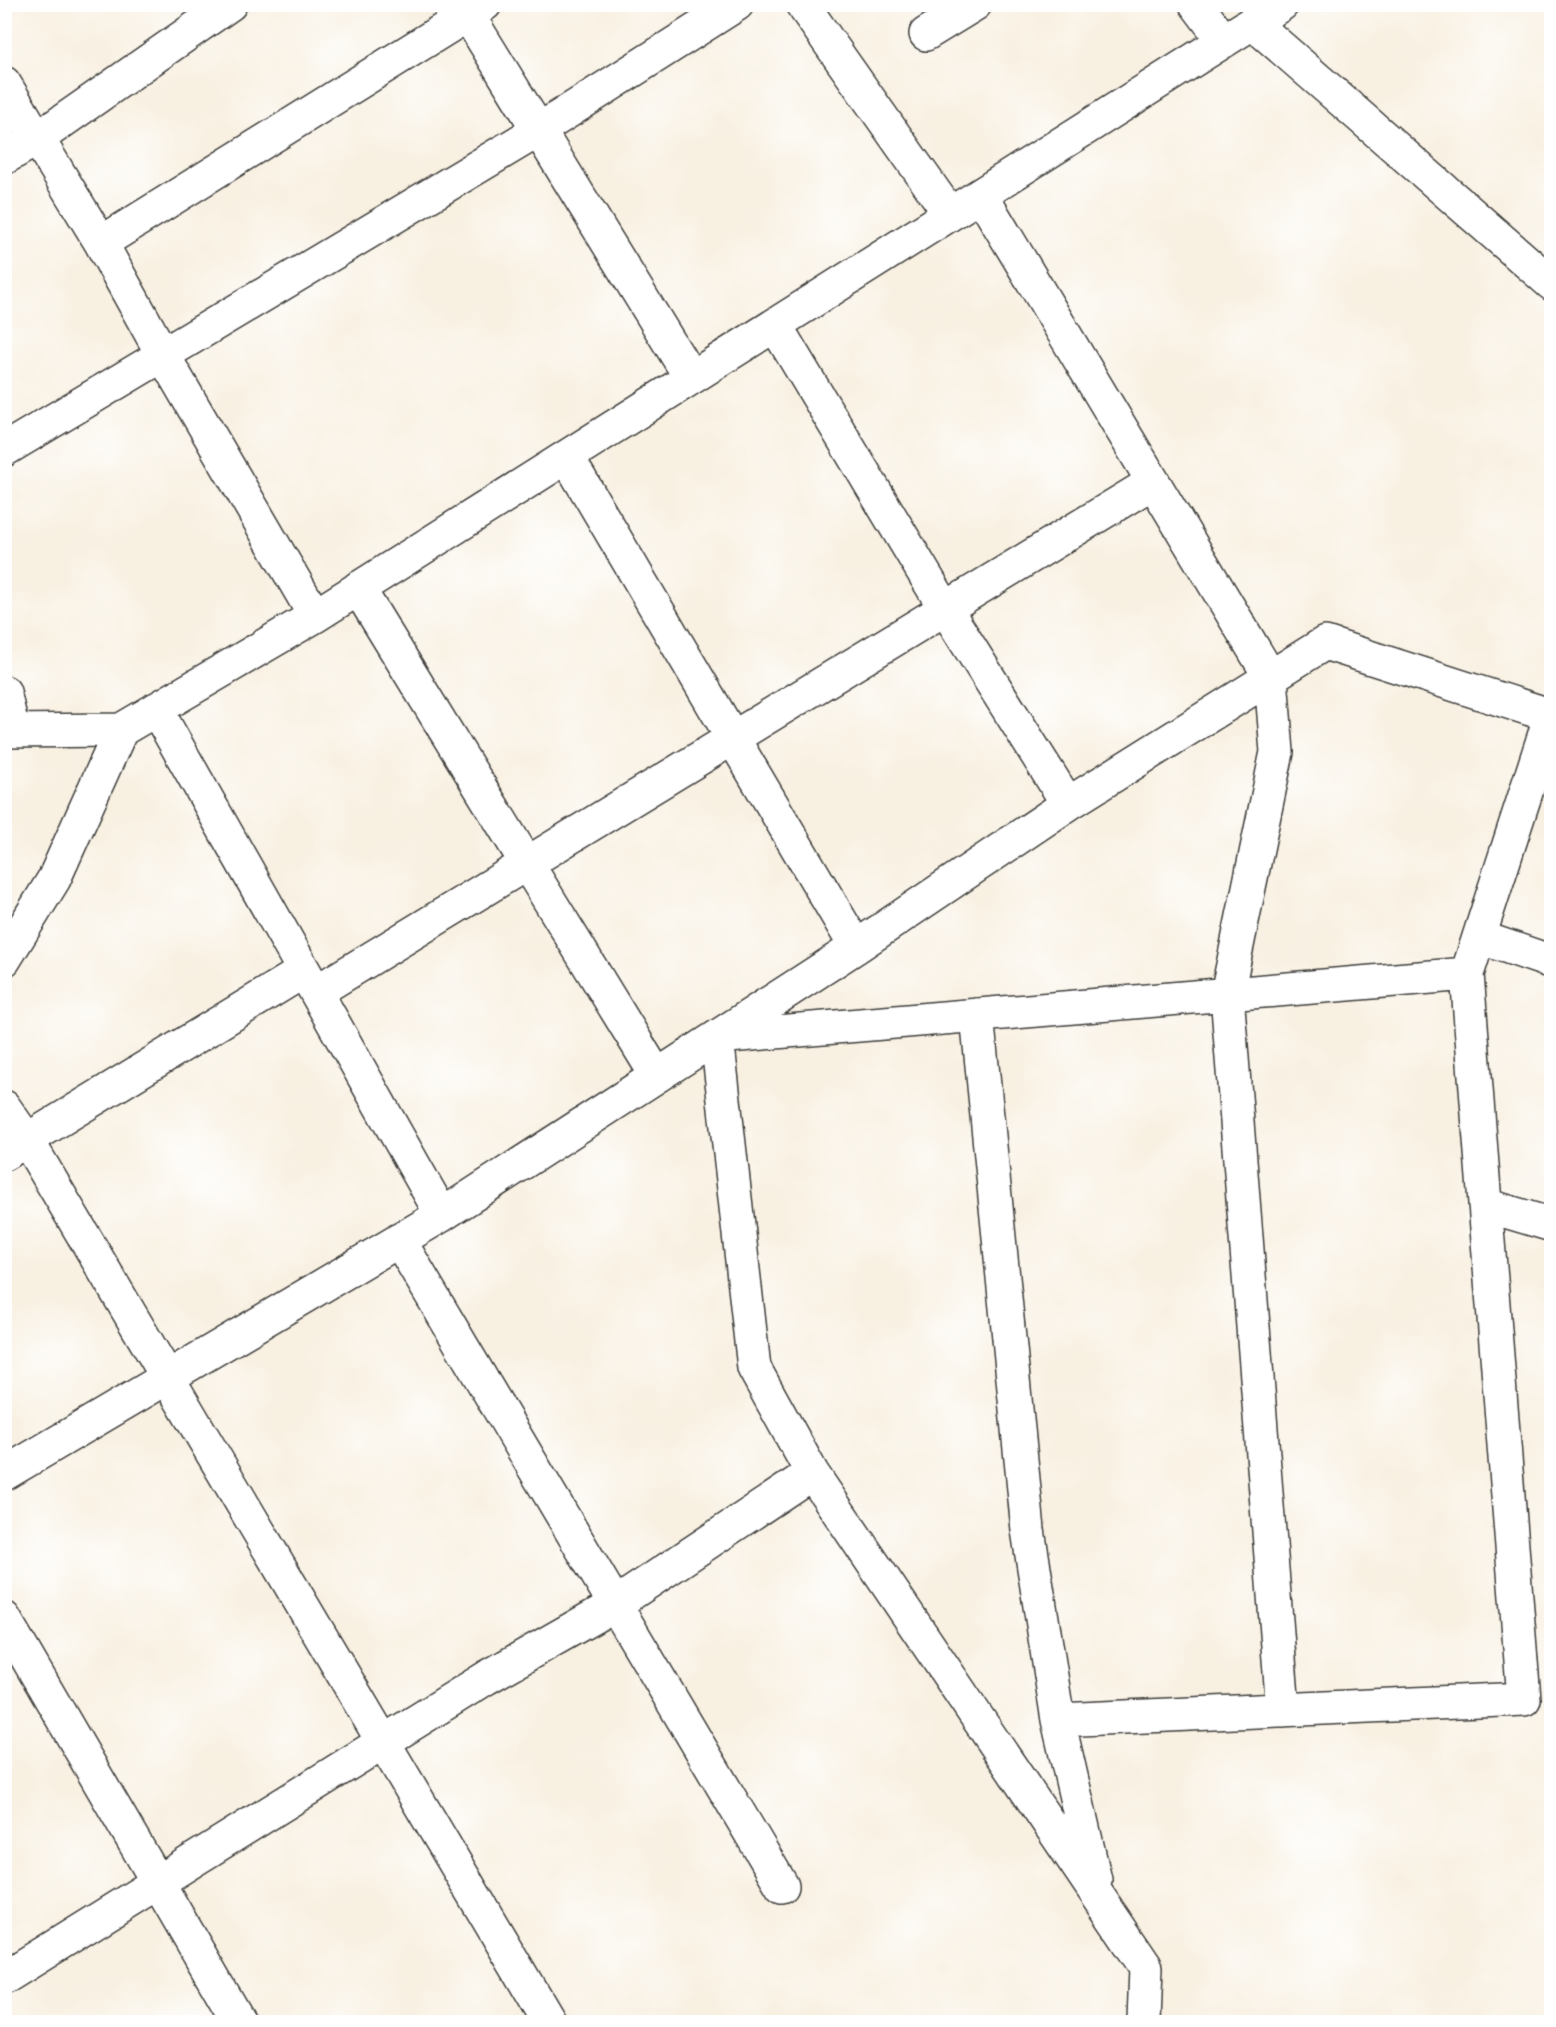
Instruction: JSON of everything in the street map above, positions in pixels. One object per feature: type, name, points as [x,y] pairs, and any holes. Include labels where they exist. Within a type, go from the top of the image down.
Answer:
[{"type":"street","points":[[4,158],[37,139],[230,4]]},
{"type":"street","points":[[4,450],[538,130],[737,4]]},
{"type":"street","points":[[802,4],[950,214]]},
{"type":"street","points":[[926,34],[975,4]]},
{"type":"street","points":[[1196,4],[1224,41]]},
{"type":"street","points":[[4,692],[9,731],[121,729],[315,616],[1282,4]]},
{"type":"street","points":[[101,243],[472,8],[538,130],[691,378]]},
{"type":"street","points":[[1253,23],[1551,284]]},
{"type":"street","points":[[4,83],[101,243],[163,355],[315,616]]},
{"type":"street","points":[[981,195],[1271,678],[1277,752],[1227,994],[1283,1710]]},
{"type":"street","points":[[774,325],[945,608],[1068,804]]},
{"type":"street","points":[[567,457],[856,947]]},
{"type":"street","points":[[16,1147],[310,981],[527,863],[1153,482]]},
{"type":"street","points":[[358,588],[657,1076]]},
{"type":"street","points":[[4,1474],[442,1215],[856,947],[1068,804],[1325,642],[1551,714],[1467,974],[1524,1700],[1058,1720]]},
{"type":"street","points":[[156,709],[442,1215]]},
{"type":"street","points":[[4,960],[54,879],[121,729]]},
{"type":"street","points":[[1479,937],[1551,962]]},
{"type":"street","points":[[717,1037],[1467,974]]},
{"type":"street","points":[[977,1015],[1028,1530],[1058,1720],[1099,1899]]},
{"type":"street","points":[[717,1037],[754,1368],[812,1473],[1146,1967],[1144,2022]]},
{"type":"street","points":[[4,1107],[16,1147],[168,1377],[549,2022]]},
{"type":"street","points":[[1485,1205],[1551,1226]]},
{"type":"street","points":[[399,1240],[782,1886]]},
{"type":"street","points":[[4,1978],[486,1678],[614,1605],[812,1473]]},
{"type":"street","points":[[4,1618],[239,2022]]}]
